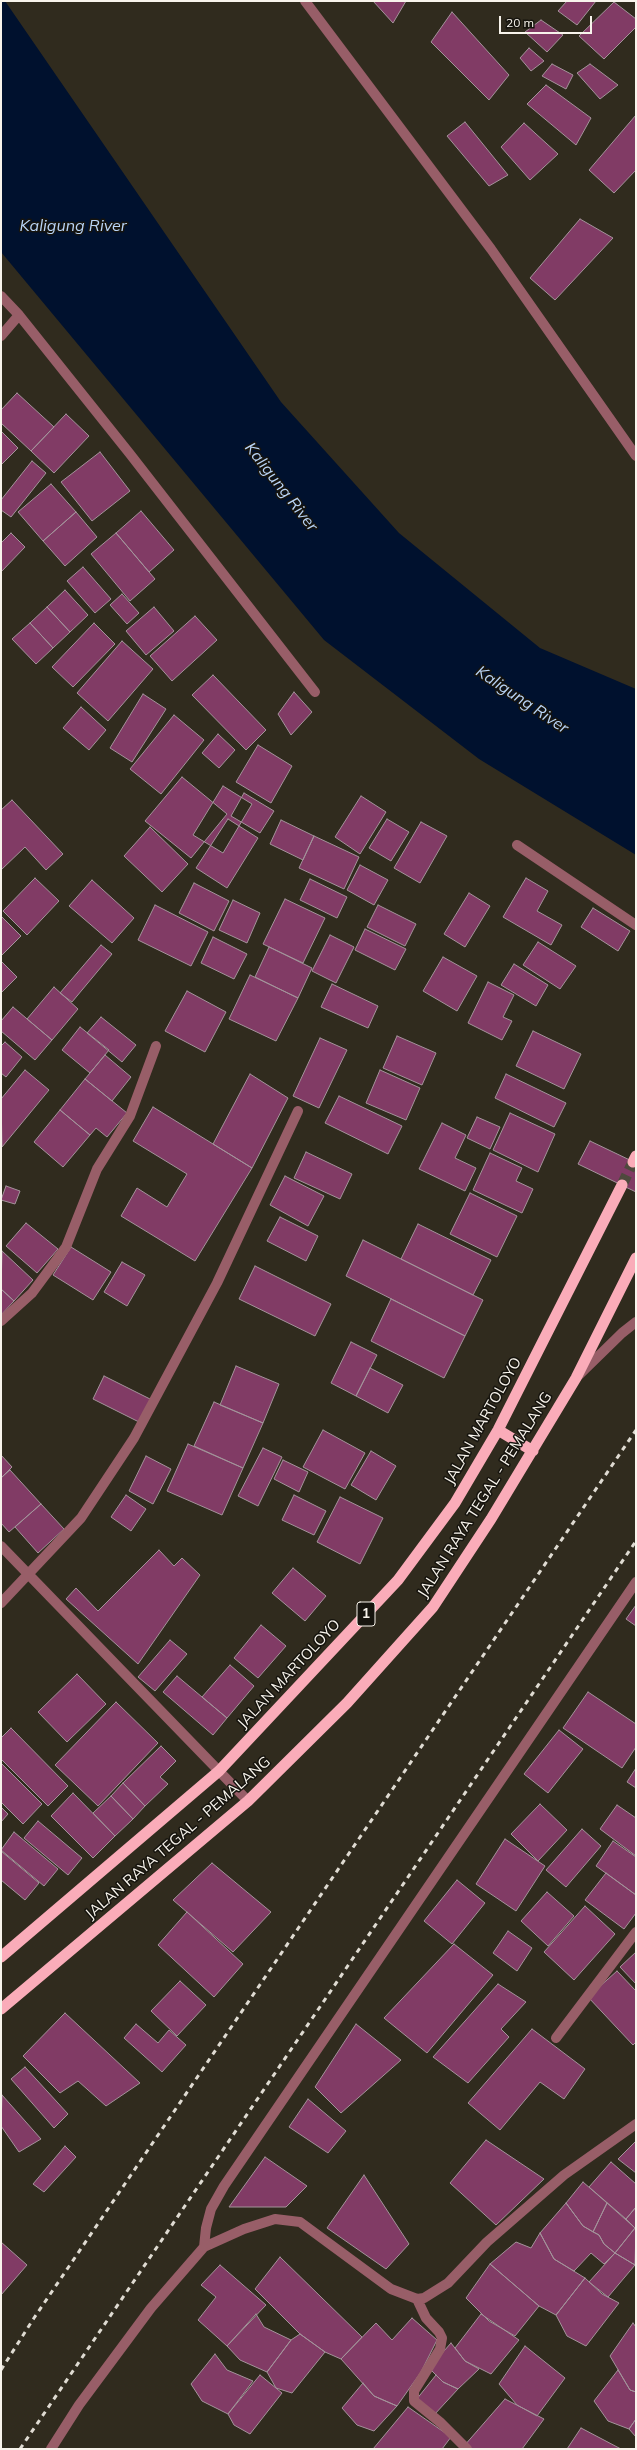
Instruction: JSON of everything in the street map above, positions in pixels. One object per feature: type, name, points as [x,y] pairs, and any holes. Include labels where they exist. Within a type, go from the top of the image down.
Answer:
[{"type":"highway","name":"JALAN MARTOLOYO","points":[[1,1957],[219,1770],[398,1580],[455,1503],[498,1430],[622,1185]]},
{"type":"highway","name":"JALAN RAYA TEGAL - PEMALANG","points":[[1,2010],[248,1801],[347,1703],[433,1607],[533,1451],[576,1378],[636,1258]]},
{"type":"highway","points":[[498,1430],[533,1451]]},
{"type":"street","points":[[305,1],[491,249],[636,456]]},
{"type":"street","points":[[1,296],[19,315],[315,692]]},
{"type":"street","points":[[1,336],[19,315]]},
{"type":"street","points":[[517,845],[636,925]]},
{"type":"street","points":[[1,1322],[32,1293],[66,1246],[97,1169],[130,1116],[156,1046]]},
{"type":"street","points":[[1,1603],[81,1518],[134,1438],[217,1283],[298,1111]]},
{"type":"street","points":[[576,1378],[622,1333],[636,1322]]},
{"type":"street","points":[[1,1546],[30,1573],[248,1801]]},
{"type":"street","points":[[204,2247],[206,2228],[211,2209],[224,2186],[636,1582]]},
{"type":"street","points":[[556,2038],[636,1932]]},
{"type":"street","points":[[51,2449],[79,2405],[151,2308],[204,2247],[244,2229],[275,2219],[300,2222],[391,2289],[417,2299],[424,2298],[448,2283],[487,2242],[564,2175],[636,2124]]},
{"type":"street","points":[[417,2299],[426,2318],[439,2332],[442,2338],[440,2349],[414,2391],[414,2401],[441,2423],[467,2449]]},
{"type":"water","name":"Kaligung River","points":[[1,1],[5,1],[281,402],[399,533],[540,648],[636,689],[636,855],[479,759],[324,640],[1,252]]},
{"type":"building","points":[[373,1],[406,1],[393,23]]},
{"type":"building","points":[[567,1],[596,1],[577,25],[558,11]]},
{"type":"building","points":[[614,2],[636,19],[636,27],[604,59],[579,36]]},
{"type":"building","points":[[452,12],[509,75],[489,100],[431,42]]},
{"type":"building","points":[[541,20],[563,35],[547,52],[525,32]]},
{"type":"building","points":[[529,48],[544,61],[531,71],[520,58]]},
{"type":"building","points":[[552,64],[573,75],[566,89],[542,76]]},
{"type":"building","points":[[590,64],[618,85],[600,99],[577,73]]},
{"type":"building","points":[[546,85],[591,118],[576,145],[527,104]]},
{"type":"building","points":[[636,115],[636,170],[614,193],[589,170]]},
{"type":"building","points":[[465,122],[508,175],[489,186],[447,136]]},
{"type":"building","points":[[524,123],[558,154],[530,180],[501,147]]},
{"type":"building","points":[[580,219],[613,238],[555,300],[530,278]]},
{"type":"building","points":[[17,393],[54,427],[31,451],[1,423],[1,410]]},
{"type":"building","points":[[66,414],[89,436],[54,473],[31,451]]},
{"type":"building","points":[[1,431],[18,448],[1,465]]},
{"type":"building","points":[[100,452],[130,491],[92,521],[61,482]]},
{"type":"building","points":[[32,461],[46,473],[11,517],[1,510],[1,500]]},
{"type":"building","points":[[51,484],[76,512],[43,541],[18,512]]},
{"type":"building","points":[[141,511],[174,550],[149,572],[116,533]]},
{"type":"building","points":[[76,512],[97,537],[65,566],[43,541]]},
{"type":"building","points":[[11,533],[25,547],[1,572],[1,543]]},
{"type":"building","points":[[116,533],[155,579],[130,601],[91,554]]},
{"type":"building","points":[[83,567],[111,599],[95,613],[67,581]]},
{"type":"building","points":[[65,590],[88,615],[70,632],[47,607]]},
{"type":"building","points":[[122,594],[139,613],[127,624],[110,605]]},
{"type":"building","points":[[47,607],[70,632],[53,648],[30,623]]},
{"type":"building","points":[[154,607],[174,631],[146,655],[126,631]]},
{"type":"building","points":[[195,616],[217,640],[172,681],[150,656]]},
{"type":"building","points":[[30,623],[53,648],[36,664],[12,639]]},
{"type":"building","points":[[94,623],[115,644],[73,687],[52,667]]},
{"type":"building","points":[[122,641],[153,669],[108,721],[77,693]]},
{"type":"building","points":[[213,675],[266,730],[246,750],[192,695]]},
{"type":"building","points":[[294,692],[312,712],[291,735],[278,714]]},
{"type":"building","points":[[143,694],[166,709],[132,762],[110,748]]},
{"type":"building","points":[[81,707],[106,730],[89,750],[63,728]]},
{"type":"building","points":[[174,715],[204,740],[161,794],[130,769]]},
{"type":"building","points":[[218,734],[235,750],[219,768],[202,753]]},
{"type":"building","points":[[258,745],[292,766],[271,803],[236,782]]},
{"type":"building","points":[[182,777],[227,814],[191,858],[145,821]]},
{"type":"building","points":[[223,786],[252,804],[223,853],[193,835]]},
{"type":"building","points":[[244,793],[274,811],[260,833],[231,816]]},
{"type":"building","points":[[361,796],[386,812],[360,854],[335,837]]},
{"type":"building","points":[[12,800],[63,854],[46,870],[25,847],[1,870],[1,810]]},
{"type":"building","points":[[228,819],[258,838],[227,888],[196,868]]},
{"type":"building","points":[[387,819],[409,832],[391,861],[369,848]]},
{"type":"building","points":[[281,820],[314,836],[303,860],[270,844]]},
{"type":"building","points":[[421,822],[447,836],[420,883],[394,868]]},
{"type":"building","points":[[150,827],[188,864],[162,892],[124,856]]},
{"type":"building","points":[[314,836],[359,857],[344,889],[299,868]]},
{"type":"building","points":[[360,865],[388,880],[374,905],[347,890]]},
{"type":"building","points":[[35,878],[59,901],[27,935],[3,911]]},
{"type":"building","points":[[526,878],[548,891],[537,911],[562,925],[551,945],[503,917]]},
{"type":"building","points":[[310,879],[347,897],[337,918],[300,900]]},
{"type":"building","points":[[92,880],[134,918],[112,943],[69,906]]},
{"type":"building","points":[[194,883],[229,901],[214,931],[179,913]]},
{"type":"building","points":[[469,893],[490,906],[465,947],[444,934]]},
{"type":"building","points":[[285,899],[325,918],[303,963],[263,944]]},
{"type":"building","points":[[233,900],[260,913],[247,943],[219,930]]},
{"type":"building","points":[[155,905],[208,932],[191,966],[138,940]]},
{"type":"building","points":[[378,905],[416,924],[405,946],[367,927]]},
{"type":"building","points":[[593,908],[630,931],[618,951],[581,927]]},
{"type":"building","points":[[1,916],[21,936],[1,956]]},
{"type":"building","points":[[365,929],[406,949],[395,970],[355,950]]},
{"type":"building","points":[[330,935],[354,947],[336,983],[312,971]]},
{"type":"building","points":[[213,937],[247,954],[234,979],[201,963]]},
{"type":"building","points":[[538,942],[576,966],[560,989],[523,965]]},
{"type":"building","points":[[101,945],[112,954],[72,1002],[60,993]]},
{"type":"building","points":[[269,947],[312,968],[298,998],[255,977]]},
{"type":"building","points":[[443,957],[477,976],[457,1011],[423,991]]},
{"type":"building","points":[[1,961],[17,977],[1,993]]},
{"type":"building","points":[[514,964],[548,985],[536,1006],[501,985]]},
{"type":"building","points":[[250,975],[298,998],[276,1041],[229,1019]]},
{"type":"building","points":[[488,982],[514,995],[503,1017],[512,1021],[502,1040],[468,1023]]},
{"type":"building","points":[[332,984],[378,1006],[368,1028],[321,1007]]},
{"type":"building","points":[[54,987],[78,1009],[52,1040],[27,1019]]},
{"type":"building","points":[[187,991],[226,1012],[205,1052],[165,1031]]},
{"type":"building","points":[[13,1007],[52,1040],[35,1060],[1,1031],[1,1021]]},
{"type":"building","points":[[101,1017],[136,1045],[122,1062],[87,1033]]},
{"type":"building","points":[[80,1027],[109,1050],[90,1073],[62,1050]]},
{"type":"building","points":[[533,1031],[581,1054],[564,1089],[516,1066]]},
{"type":"building","points":[[397,1036],[436,1053],[422,1085],[383,1068]]},
{"type":"building","points":[[320,1038],[347,1050],[319,1108],[293,1096]]},
{"type":"building","points":[[5,1042],[22,1057],[6,1077],[1,1073],[1,1046]]},
{"type":"building","points":[[105,1055],[131,1077],[112,1101],[85,1079]]},
{"type":"building","points":[[25,1070],[49,1090],[2,1147],[1,1099]]},
{"type":"building","points":[[380,1070],[420,1088],[406,1120],[366,1103]]},
{"type":"building","points":[[250,1074],[288,1098],[252,1168],[213,1144]]},
{"type":"building","points":[[506,1074],[566,1103],[554,1127],[495,1098]]},
{"type":"building","points":[[85,1079],[127,1113],[107,1137],[96,1128],[90,1135],[60,1110]]},
{"type":"building","points":[[339,1096],[402,1126],[388,1154],[325,1123]]},
{"type":"building","points":[[153,1107],[252,1168],[195,1261],[121,1216],[137,1188],[167,1207],[187,1174],[133,1141]]},
{"type":"building","points":[[60,1110],[90,1135],[63,1167],[34,1142]]},
{"type":"building","points":[[510,1113],[555,1134],[538,1172],[493,1150]]},
{"type":"building","points":[[477,1117],[500,1127],[490,1149],[467,1138]]},
{"type":"building","points":[[442,1123],[466,1135],[455,1158],[476,1168],[465,1191],[419,1169]]},
{"type":"building","points":[[590,1141],[636,1163],[636,1192],[578,1164]]},
{"type":"building","points":[[306,1152],[352,1174],[340,1199],[294,1178]]},
{"type":"building","points":[[490,1153],[522,1168],[516,1181],[533,1189],[522,1213],[473,1190]]},
{"type":"building","points":[[285,1176],[324,1196],[308,1226],[270,1205]]},
{"type":"building","points":[[6,1186],[20,1191],[15,1204],[1,1200]]},
{"type":"building","points":[[470,1193],[517,1216],[497,1257],[450,1234]]},
{"type":"building","points":[[280,1217],[318,1236],[306,1261],[267,1241]]},
{"type":"building","points":[[26,1223],[58,1249],[37,1273],[6,1246]]},
{"type":"building","points":[[418,1224],[491,1260],[473,1295],[401,1259]]},
{"type":"building","points":[[363,1240],[483,1300],[465,1336],[346,1276]]},
{"type":"building","points":[[71,1247],[111,1272],[93,1300],[53,1275]]},
{"type":"building","points":[[2,1251],[33,1280],[14,1301],[1,1289]]},
{"type":"building","points":[[122,1262],[145,1275],[127,1306],[104,1292]]},
{"type":"building","points":[[255,1266],[331,1304],[315,1336],[239,1299]]},
{"type":"building","points":[[1,1289],[14,1301],[1,1315]]},
{"type":"building","points":[[391,1299],[465,1336],[444,1378],[371,1341]]},
{"type":"building","points":[[351,1342],[377,1355],[356,1396],[331,1383]]},
{"type":"building","points":[[236,1366],[279,1384],[263,1423],[220,1405]]},
{"type":"building","points":[[370,1368],[403,1385],[388,1413],[356,1396]]},
{"type":"building","points":[[104,1376],[152,1400],[141,1423],[93,1399]]},
{"type":"building","points":[[214,1402],[263,1423],[243,1468],[194,1446]]},
{"type":"building","points":[[323,1430],[365,1453],[345,1489],[303,1467]]},
{"type":"building","points":[[188,1444],[243,1468],[222,1515],[167,1491]]},
{"type":"building","points":[[263,1448],[282,1457],[258,1506],[238,1496]]},
{"type":"building","points":[[371,1451],[396,1466],[376,1500],[351,1485]]},
{"type":"building","points":[[1,1455],[12,1467],[1,1478]]},
{"type":"building","points":[[146,1456],[171,1469],[153,1504],[129,1491]]},
{"type":"building","points":[[283,1460],[308,1472],[299,1492],[274,1479]]},
{"type":"building","points":[[10,1470],[41,1504],[9,1532],[1,1523],[1,1478]]},
{"type":"building","points":[[126,1495],[146,1509],[131,1531],[111,1517]]},
{"type":"building","points":[[294,1495],[326,1511],[314,1535],[282,1520]]},
{"type":"building","points":[[340,1497],[383,1518],[360,1564],[317,1542]]},
{"type":"building","points":[[41,1504],[64,1529],[38,1553],[15,1527]]},
{"type":"building","points":[[159,1550],[174,1566],[182,1558],[200,1575],[138,1664],[66,1599],[76,1588],[98,1611]]},
{"type":"building","points":[[293,1568],[326,1596],[305,1621],[272,1593]]},
{"type":"building","points":[[636,1605],[636,1626],[626,1619]]},
{"type":"building","points":[[261,1625],[286,1646],[258,1678],[234,1658]]},
{"type":"building","points":[[170,1640],[187,1654],[155,1691],[138,1677]]},
{"type":"building","points":[[230,1665],[254,1686],[227,1718],[202,1697]]},
{"type":"building","points":[[77,1674],[106,1704],[67,1742],[38,1712]]},
{"type":"building","points":[[177,1676],[227,1718],[213,1735],[163,1692]]},
{"type":"building","points":[[588,1692],[636,1724],[636,1747],[622,1768],[563,1728]]},
{"type":"building","points":[[116,1702],[158,1743],[98,1806],[55,1765]]},
{"type":"building","points":[[11,1728],[68,1786],[48,1806],[1,1759],[1,1738]]},
{"type":"building","points":[[559,1730],[583,1749],[548,1793],[524,1774]]},
{"type":"building","points":[[161,1746],[176,1761],[160,1777],[168,1784],[145,1806],[123,1783]]},
{"type":"building","points":[[1,1763],[42,1804],[23,1824],[1,1802]]},
{"type":"building","points":[[636,1768],[636,1788],[627,1782]]},
{"type":"building","points":[[123,1783],[145,1806],[133,1819],[111,1796]]},
{"type":"building","points":[[73,1793],[115,1836],[93,1858],[51,1816]]},
{"type":"building","points":[[111,1796],[133,1819],[115,1836],[93,1813]]},
{"type":"building","points":[[540,1804],[567,1830],[538,1861],[511,1834]]},
{"type":"building","points":[[617,1805],[636,1818],[636,1856],[600,1829]]},
{"type":"building","points":[[1,1807],[8,1814],[1,1822]]},
{"type":"building","points":[[38,1821],[82,1858],[68,1875],[24,1838]]},
{"type":"building","points":[[582,1829],[601,1846],[566,1887],[546,1870]]},
{"type":"building","points":[[14,1832],[58,1869],[44,1886],[1,1850]]},
{"type":"building","points":[[505,1839],[545,1866],[516,1911],[476,1884]]},
{"type":"building","points":[[613,1841],[636,1857],[636,1895],[596,1866]]},
{"type":"building","points":[[1,1851],[39,1883],[25,1900],[1,1880]]},
{"type":"building","points":[[212,1863],[271,1912],[233,1952],[173,1900]]},
{"type":"building","points":[[606,1873],[636,1895],[636,1913],[624,1929],[585,1900]]},
{"type":"building","points":[[457,1880],[485,1903],[452,1944],[424,1921]]},
{"type":"building","points":[[547,1892],[574,1916],[548,1946],[521,1921]]},
{"type":"building","points":[[585,1906],[615,1934],[574,1980],[544,1952]]},
{"type":"building","points":[[187,1912],[243,1964],[214,1997],[158,1945]]},
{"type":"building","points":[[508,1931],[532,1948],[517,1971],[493,1953]]},
{"type":"building","points":[[454,1944],[493,1975],[427,2053],[384,2018]]},
{"type":"building","points":[[636,1952],[636,1984],[620,1967]]},
{"type":"building","points":[[617,1971],[636,1991],[636,2042],[633,2045],[588,1997]]},
{"type":"building","points":[[180,1981],[206,2005],[177,2036],[151,2011]]},
{"type":"building","points":[[498,1984],[526,2002],[501,2029],[509,2037],[468,2083],[433,2057]]},
{"type":"building","points":[[65,2013],[140,2083],[106,2106],[78,2081],[60,2093],[23,2056]]},
{"type":"building","points":[[136,2024],[158,2043],[169,2030],[186,2045],[162,2072],[124,2038]]},
{"type":"building","points":[[356,2024],[401,2060],[341,2113],[315,2087]]},
{"type":"building","points":[[532,2029],[585,2069],[564,2099],[540,2082],[500,2130],[468,2103]]},
{"type":"building","points":[[25,2067],[68,2114],[54,2128],[11,2079]]},
{"type":"building","points":[[2,2095],[41,2139],[19,2152],[1,2126]]},
{"type":"building","points":[[308,2099],[346,2131],[328,2153],[289,2127]]},
{"type":"building","points":[[486,2140],[544,2179],[496,2225],[450,2183]]},
{"type":"building","points":[[636,2141],[636,2173],[618,2159]]},
{"type":"building","points":[[65,2146],[76,2157],[44,2192],[33,2184]]},
{"type":"building","points":[[265,2157],[307,2186],[286,2207],[229,2207]]},
{"type":"building","points":[[611,2162],[636,2184],[636,2207],[626,2219],[589,2187]]},
{"type":"building","points":[[364,2175],[409,2244],[386,2269],[327,2228]]},
{"type":"building","points":[[583,2182],[607,2203],[593,2232],[583,2226],[566,2203]]},
{"type":"building","points":[[566,2203],[583,2226],[599,2235],[604,2244],[615,2253],[604,2264],[591,2253],[574,2271],[554,2259],[540,2233]]},
{"type":"building","points":[[607,2203],[635,2228],[615,2253],[604,2244],[599,2235],[593,2232]]},
{"type":"building","points":[[636,2207],[636,2229],[626,2219]]},
{"type":"building","points":[[635,2228],[636,2229],[635,2265],[615,2253]]},
{"type":"building","points":[[540,2233],[554,2259],[585,2278],[556,2315],[539,2306],[490,2264],[516,2242],[531,2248]]},
{"type":"building","points":[[1,2242],[27,2265],[1,2295]]},
{"type":"building","points":[[615,2253],[635,2265],[608,2297],[589,2282]]},
{"type":"building","points":[[280,2257],[362,2337],[341,2359],[325,2352],[300,2334],[255,2289]]},
{"type":"building","points":[[490,2264],[539,2306],[515,2336],[489,2321],[466,2298]]},
{"type":"building","points":[[220,2265],[266,2305],[227,2346],[198,2320],[216,2297],[201,2285]]},
{"type":"building","points":[[585,2278],[602,2294],[619,2303],[586,2346],[567,2336],[556,2315]]},
{"type":"building","points":[[256,2314],[264,2327],[291,2340],[267,2372],[240,2360],[227,2346]]},
{"type":"building","points":[[481,2314],[519,2340],[491,2374],[465,2361],[455,2348]]},
{"type":"building","points":[[412,2318],[437,2340],[421,2372],[397,2406],[374,2396],[341,2359],[376,2323],[392,2340]]},
{"type":"building","points":[[633,2323],[636,2327],[636,2392],[630,2390],[610,2356]]},
{"type":"building","points":[[300,2334],[325,2352],[292,2393],[276,2388],[267,2372],[291,2340]]},
{"type":"building","points":[[451,2343],[465,2361],[479,2369],[458,2389],[443,2382],[429,2368]]},
{"type":"building","points":[[525,2346],[565,2378],[537,2416],[517,2405],[499,2384]]},
{"type":"building","points":[[215,2354],[227,2370],[253,2381],[228,2414],[202,2401],[191,2384]]},
{"type":"building","points":[[618,2370],[630,2390],[636,2392],[636,2419],[629,2429],[608,2421],[594,2401]]},
{"type":"building","points":[[260,2375],[282,2393],[250,2434],[234,2425],[228,2414]]},
{"type":"building","points":[[436,2375],[443,2382],[458,2389],[434,2415],[416,2400]]},
{"type":"building","points":[[363,2383],[374,2396],[397,2406],[374,2431],[357,2425],[342,2408]]},
{"type":"building","points":[[505,2399],[544,2419],[522,2449],[469,2449],[464,2446]]},
{"type":"building","points":[[408,2407],[451,2437],[442,2449],[373,2449]]},
{"type":"building","points":[[636,2419],[636,2437],[629,2429]]},
{"type":"building","points":[[581,2428],[621,2449],[567,2449]]},
{"type":"tunnel","points":[[622,1185],[633,1162]]},
{"type":"railway","points":[[1,2370],[34,2318],[636,1430]]},
{"type":"railway","points":[[20,2449],[636,1541]]}]
